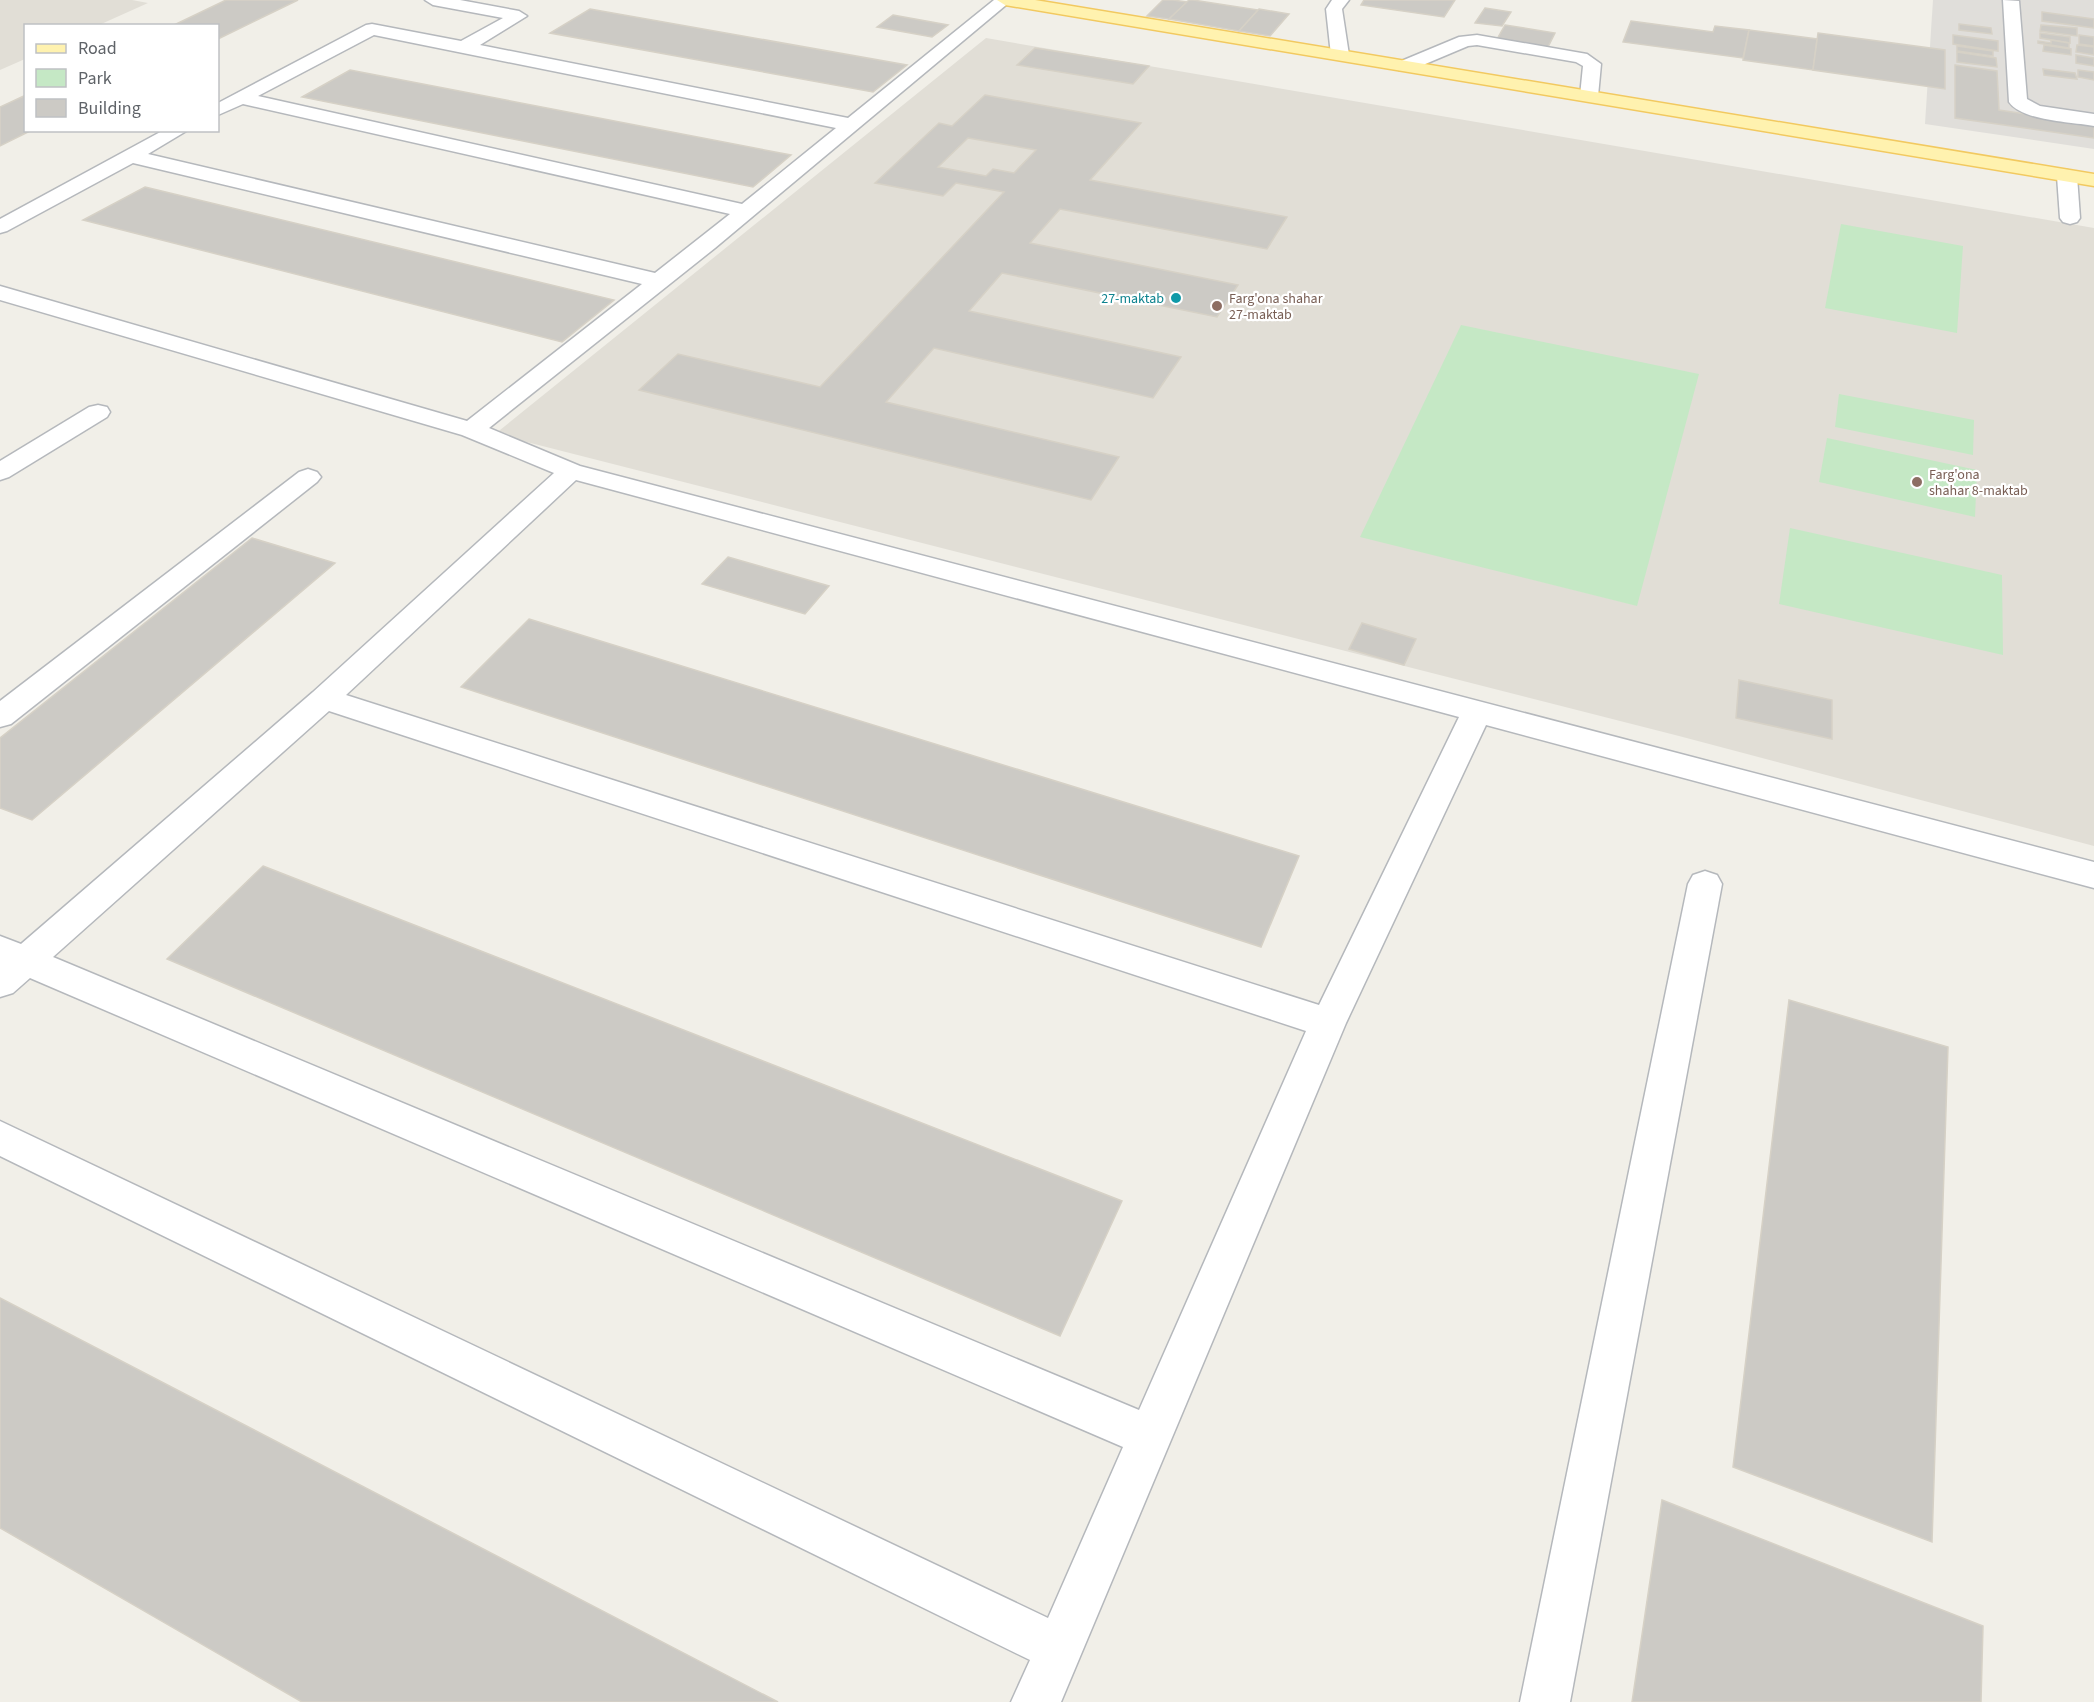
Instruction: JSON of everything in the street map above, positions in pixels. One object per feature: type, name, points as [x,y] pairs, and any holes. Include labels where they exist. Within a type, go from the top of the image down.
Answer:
[{"type":"main road","points":[[1004,0],[2094,180]]},
{"type":"street","points":[[471,430],[746,211],[1004,0]]},
{"type":"street","points":[[1340,55],[1334,9],[1341,0]]},
{"type":"street","points":[[425,2],[519,15],[464,47]]},
{"type":"street","points":[[2011,2],[2018,102],[2035,111],[2094,120]]},
{"type":"street","points":[[219,109],[398,14]]},
{"type":"street","points":[[372,28],[852,125]]},
{"type":"street","points":[[1405,66],[1465,41],[1477,40],[1581,58],[1592,64],[1589,96]]},
{"type":"street","points":[[240,98],[746,211]]},
{"type":"street","points":[[0,227],[175,132]]},
{"type":"street","points":[[130,156],[659,281]]},
{"type":"street","points":[[2067,176],[2070,218]]},
{"type":"street","points":[[0,293],[471,430],[571,471],[2094,875]]},
{"type":"street","points":[[0,472],[98,412]]},
{"type":"street","points":[[571,471],[324,699],[8,964],[1149,1436]]},
{"type":"street","points":[[0,717],[308,477]]},
{"type":"street","points":[[324,699],[1328,1023]]},
{"type":"street","points":[[1036,1702],[1328,1023],[1478,710]]},
{"type":"street","points":[[1545,1702],[1705,884]]},
{"type":"street","points":[[0,1138],[1058,1648]]},
{"type":"shaded area","points":[[0,0],[132,0],[148,3],[101,24],[24,24],[24,59],[0,70]]},
{"type":"shaded area","points":[[1933,0],[2094,0],[2094,149],[1925,124]]},
{"type":"shaded area","name":"Farg'ona shahar 27-maktab","points":[[986,38],[2094,228],[2094,846],[1679,736],[495,434]]},
{"type":"green space","points":[[1841,224],[1963,246],[1957,333],[1825,308]]},
{"type":"green space","points":[[1461,325],[1699,374],[1637,606],[1360,537]]},
{"type":"green space","points":[[1839,394],[1974,420],[1973,455],[1835,427]]},
{"type":"green space","points":[[1827,438],[1977,470],[1975,517],[1819,482]]},
{"type":"green space","points":[[1790,528],[2002,575],[2003,655],[1779,604]]},
{"type":"building","points":[[226,0],[298,0],[219,39],[219,24],[176,24]]},
{"type":"building","points":[[1163,0],[1187,2],[1169,19],[1147,16]]},
{"type":"building","points":[[1189,0],[1258,10],[1239,31],[1169,19]]},
{"type":"building","points":[[1364,0],[1455,0],[1444,17],[1361,5]]},
{"type":"building","points":[[1485,8],[1511,12],[1502,26],[1475,23]]},
{"type":"building","points":[[590,9],[907,65],[873,92],[550,33]]},
{"type":"building","points":[[1259,9],[1289,14],[1270,36],[1239,31]]},
{"type":"building","points":[[2042,12],[2094,19],[2094,28],[2042,21]]},
{"type":"building","points":[[893,15],[948,25],[932,37],[877,27]]},
{"type":"building","points":[[1631,21],[1713,32],[1715,26],[1749,30],[1743,58],[1623,42]]},
{"type":"building","points":[[1959,24],[1991,28],[1992,34],[1959,30]]},
{"type":"building","points":[[1505,25],[1555,33],[1547,49],[1496,41]]},
{"type":"building","points":[[2041,25],[2077,28],[2077,36],[2040,31]]},
{"type":"building","points":[[1749,30],[1817,39],[1813,70],[1743,60]]},
{"type":"building","points":[[1818,33],[1945,50],[1945,89],[1813,70]]},
{"type":"building","points":[[2040,33],[2070,37],[2070,43],[2040,38]]},
{"type":"building","points":[[1953,35],[1998,41],[1998,51],[1953,44]]},
{"type":"building","points":[[2079,35],[2094,37],[2094,46],[2079,44]]},
{"type":"building","points":[[2051,40],[2069,43],[2069,48],[2038,43],[2038,41],[2051,43]]},
{"type":"building","points":[[2044,45],[2071,49],[2071,55],[2043,51]]},
{"type":"building","points":[[2077,45],[2094,47],[2094,55],[2076,52]]},
{"type":"building","points":[[1957,46],[1993,51],[1993,56],[1957,51]]},
{"type":"building","points":[[1035,48],[1149,66],[1133,84],[1017,65]]},
{"type":"building","points":[[1957,52],[1996,58],[1997,67],[1957,62]]},
{"type":"building","points":[[2076,55],[2094,58],[2094,66],[2076,63]]},
{"type":"building","points":[[1955,65],[1997,71],[1999,110],[2094,124],[2094,138],[1955,118]]},
{"type":"building","points":[[2043,69],[2075,73],[2077,79],[2044,75]]},
{"type":"building","points":[[350,70],[791,155],[753,187],[302,97]]},
{"type":"building","points":[[2078,70],[2094,72],[2094,80],[2078,77]]},
{"type":"building","name":"27-maktab","points":[[985,95],[1141,123],[1090,180],[1287,217],[1267,249],[1060,209],[1030,243],[1238,285],[1217,317],[1002,273],[969,311],[1181,357],[1153,398],[934,348],[886,402],[1119,457],[1091,500],[639,390],[678,354],[820,387],[1004,192],[956,183],[943,196],[875,183],[939,123],[952,126]],"holes":[[[968,138],[1036,150],[1014,173],[993,169],[986,176],[938,167]]]},
{"type":"building","points":[[24,96],[24,132],[28,132],[0,146],[0,107]]},
{"type":"building","points":[[145,187],[614,300],[562,342],[83,220]]},
{"type":"building","points":[[252,538],[335,563],[32,820],[0,808],[0,738]]},
{"type":"building","points":[[728,557],[829,586],[805,614],[702,584]]},
{"type":"building","points":[[529,619],[1299,856],[1261,947],[461,687]]},
{"type":"building","points":[[1362,623],[1416,639],[1404,665],[1349,649]]},
{"type":"building","points":[[1739,680],[1832,700],[1832,739],[1736,718]]},
{"type":"building","points":[[263,866],[1122,1201],[1060,1336],[167,959]]},
{"type":"building","points":[[1789,1000],[1948,1047],[1932,1542],[1733,1467]]},
{"type":"building","points":[[0,1298],[778,1702],[302,1702],[0,1528]]},
{"type":"building","points":[[1662,1500],[1983,1626],[1981,1702],[1632,1702]]},
{"type":"place","name":"27-maktab","points":[[1176,298]]},
{"type":"place","name":"Farg'ona shahar 27-maktab","points":[[1217,306]]},
{"type":"place","name":"Farg'ona shahar 8-maktab","points":[[1917,482]]}]
